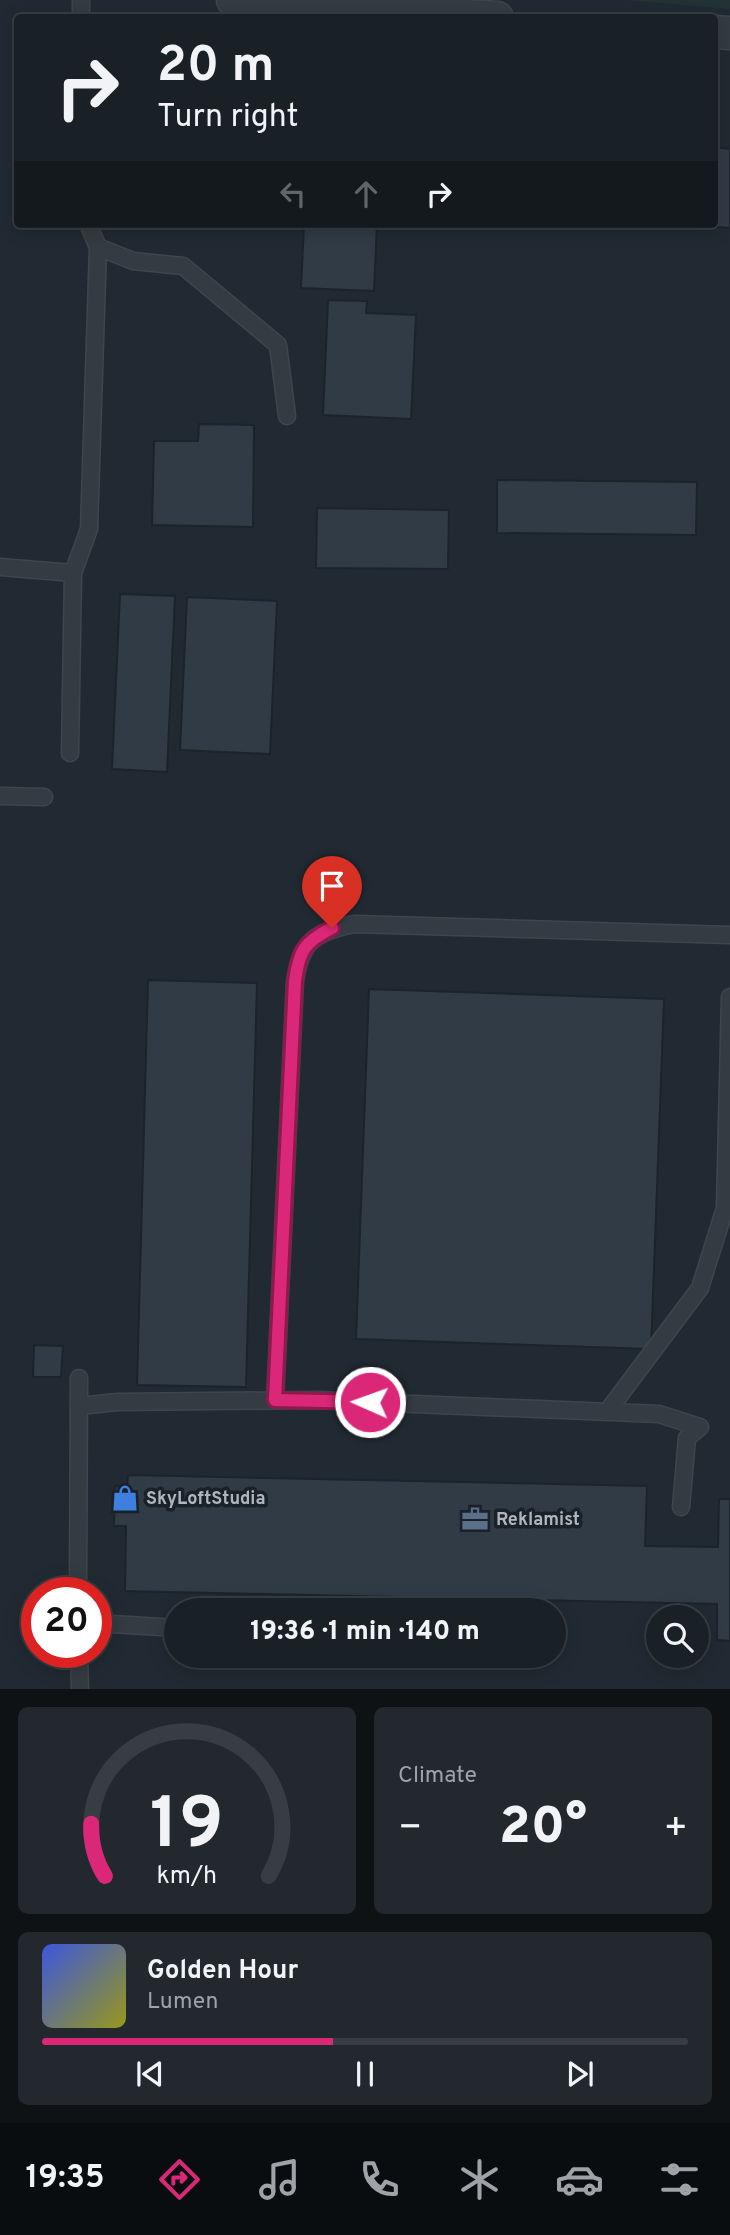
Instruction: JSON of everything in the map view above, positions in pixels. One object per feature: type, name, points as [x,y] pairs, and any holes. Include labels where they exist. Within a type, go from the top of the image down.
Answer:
[{"type":"street","points":[[233,0],[438,14]]},
{"type":"lane","points":[[70,753],[73,573],[89,529],[98,247],[90,228]]},
{"type":"lane","points":[[98,247],[132,261],[183,266],[278,345],[287,416]]},
{"type":"lane","points":[[0,567],[73,573]]},
{"type":"lane","points":[[0,796],[44,797]]},
{"type":"lane","points":[[275,1400],[295,981],[299,954],[315,937],[332,928],[354,924],[730,935]]},
{"type":"lane","points":[[607,1412],[700,1288],[725,1208],[730,997]]},
{"type":"lane","points":[[78,1577],[79,1378]]},
{"type":"lane","points":[[79,1406],[117,1402],[275,1400],[659,1414],[700,1427],[687,1438],[681,1507]]},
{"type":"lane","points":[[112,1624],[164,1627]]},
{"type":"lane","points":[[79,1668],[80,1689]]},
{"type":"shaded area","points":[[626,0],[730,0],[730,9]]},
{"type":"building","points":[[718,148],[730,149],[730,228],[718,227]]},
{"type":"building","points":[[304,228],[377,228],[374,291],[301,288]]},
{"type":"building","points":[[328,300],[367,301],[366,313],[416,315],[411,419],[323,415]]},
{"type":"building","points":[[199,424],[254,425],[253,527],[152,525],[154,441],[198,441]]},
{"type":"building","points":[[497,480],[697,482],[696,535],[497,533]]},
{"type":"building","points":[[317,508],[449,510],[448,569],[316,568]]},
{"type":"building","points":[[120,594],[175,596],[167,772],[112,769]]},
{"type":"building","points":[[187,597],[277,601],[270,754],[180,750]]},
{"type":"building","points":[[148,980],[257,983],[246,1387],[137,1385]]},
{"type":"building","points":[[369,989],[664,999],[651,1349],[356,1339]]},
{"type":"building","points":[[34,1345],[63,1346],[61,1377],[33,1377]]},
{"type":"building","points":[[128,1475],[647,1486],[645,1546],[718,1547],[719,1499],[730,1499],[730,1641],[717,1640],[717,1604],[566,1601],[566,1598],[125,1591],[126,1526],[114,1526],[115,1486],[127,1487]]},
{"type":"place","name":"SkyLoftStudia","points":[[125,1498]]},
{"type":"place","name":"Reklamist","points":[[475,1519]]},
{"type":"route","points":[[332,928],[315,937],[299,954],[295,981],[275,1400],[370,1402]]}]
